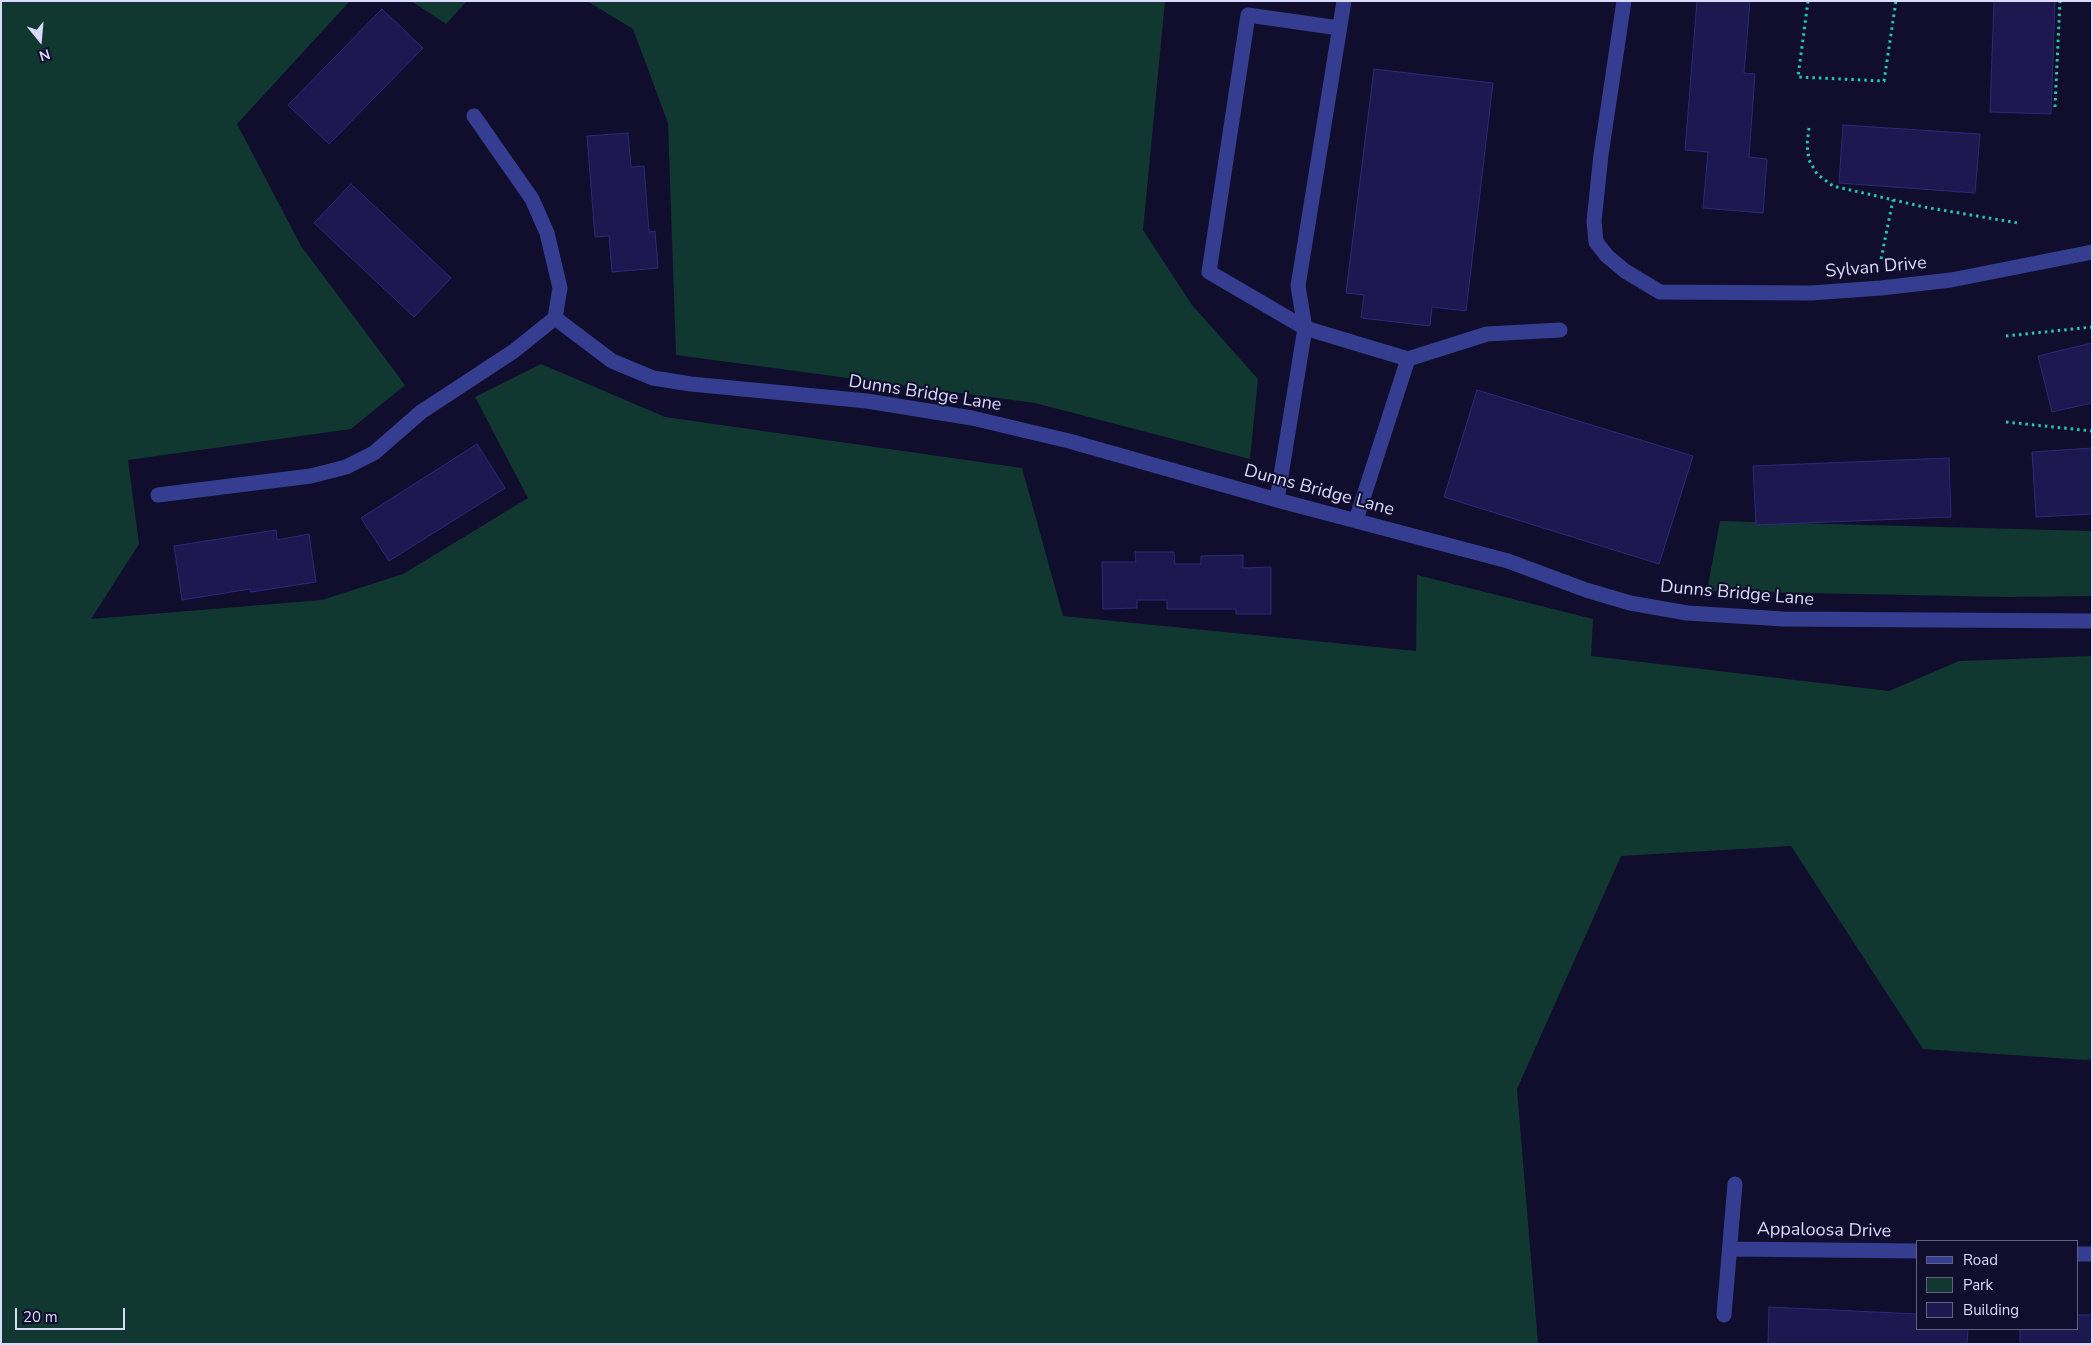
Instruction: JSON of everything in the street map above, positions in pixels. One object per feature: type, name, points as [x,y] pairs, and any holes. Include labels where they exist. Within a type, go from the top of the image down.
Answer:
[{"type":"street","points":[[1277,500],[1305,328],[1298,286],[1344,1]]},
{"type":"street","name":"Sylvan Drive","points":[[1624,1],[1601,154],[1594,221],[1596,242],[1607,256],[1625,271],[1660,292],[1811,293],[1881,288],[1952,280],[2092,252]]},
{"type":"street","points":[[1340,28],[1248,15],[1209,272],[1305,328],[1408,359],[1487,334],[1560,330]]},
{"type":"street","points":[[158,495],[311,476],[346,467],[374,453],[421,412],[514,351],[555,318],[560,288],[547,233],[532,199],[474,116]]},
{"type":"street","name":"Dunns Bridge Lane","points":[[555,318],[612,361],[653,378],[691,384],[867,401],[972,418],[1069,441],[1277,500],[1508,561],[1586,590],[1630,603],[1688,613],[1794,620],[2092,621]]},
{"type":"street","points":[[1356,520],[1408,359]]},
{"type":"street","points":[[1724,1315],[1735,1184]]},
{"type":"street","name":"Appaloosa Drive","points":[[1730,1249],[1916,1251]]},
{"type":"street","points":[[2078,1254],[2092,1254]]},
{"type":"path","points":[[1808,1],[1798,77],[1884,82],[1896,1]]},
{"type":"path","points":[[2055,107],[2060,1]]},
{"type":"path","points":[[1809,128],[1807,144],[1809,160],[1818,174],[1833,186],[1924,207],[2018,223]]},
{"type":"path","points":[[1881,259],[1892,200]]},
{"type":"path","points":[[2006,336],[2092,327]]},
{"type":"path","points":[[2006,422],[2092,431]]},
{"type":"green space","points":[[1,1],[350,1],[237,124],[301,246],[405,385],[351,429],[128,460],[139,544],[91,619],[322,600],[403,574],[528,498],[475,397],[541,364],[665,417],[1022,468],[1063,616],[1416,651],[1417,575],[1593,619],[1591,656],[1889,691],[1959,661],[2092,656],[2092,1059],[1923,1049],[1791,846],[1621,856],[1517,1089],[1538,1344],[1,1344]]},
{"type":"green space","points":[[411,1],[467,1],[446,24]]},
{"type":"green space","points":[[587,1],[1165,1],[1143,230],[1192,305],[1258,379],[1250,459],[1035,403],[676,355],[668,123],[633,29]]},
{"type":"green space","points":[[1720,521],[2092,531],[2092,596],[2008,597],[1707,591]]},
{"type":"building","points":[[1697,1],[1750,1],[1744,73],[1755,74],[1749,157],[1767,159],[1763,213],[1703,208],[1708,152],[1685,150]]},
{"type":"building","points":[[1994,1],[2055,1],[2051,114],[1990,112]]},
{"type":"building","points":[[382,9],[423,48],[329,144],[288,105]]},
{"type":"building","points":[[1374,69],[1493,83],[1466,311],[1432,307],[1430,326],[1361,318],[1364,295],[1346,293]]},
{"type":"building","points":[[1843,125],[1980,134],[1975,193],[1839,183]]},
{"type":"building","points":[[628,133],[631,167],[644,166],[649,232],[655,231],[658,268],[612,272],[609,236],[595,237],[587,136]]},
{"type":"building","points":[[351,184],[451,278],[414,317],[314,223]]},
{"type":"building","points":[[2092,343],[2092,403],[2052,412],[2038,356]]},
{"type":"building","points":[[1477,390],[1693,456],[1659,564],[1444,497]]},
{"type":"building","points":[[477,444],[505,488],[389,561],[361,518]]},
{"type":"building","points":[[2092,448],[2092,514],[2036,517],[2032,452]]},
{"type":"building","points":[[1949,458],[1951,517],[1756,525],[1753,466]]},
{"type":"building","points":[[276,530],[277,540],[309,534],[316,582],[251,592],[250,589],[182,600],[174,546]]},
{"type":"building","points":[[1135,552],[1174,552],[1175,564],[1201,564],[1201,556],[1243,555],[1243,568],[1271,567],[1271,614],[1236,614],[1236,609],[1167,609],[1167,600],[1137,600],[1137,608],[1103,609],[1102,562],[1136,562]]},
{"type":"building","points":[[1769,1307],[1916,1314],[1916,1330],[1968,1330],[1967,1344],[1768,1344]]},
{"type":"building","points":[[2078,1315],[2092,1315],[2092,1344],[2020,1344],[2020,1330],[2078,1330]]}]
